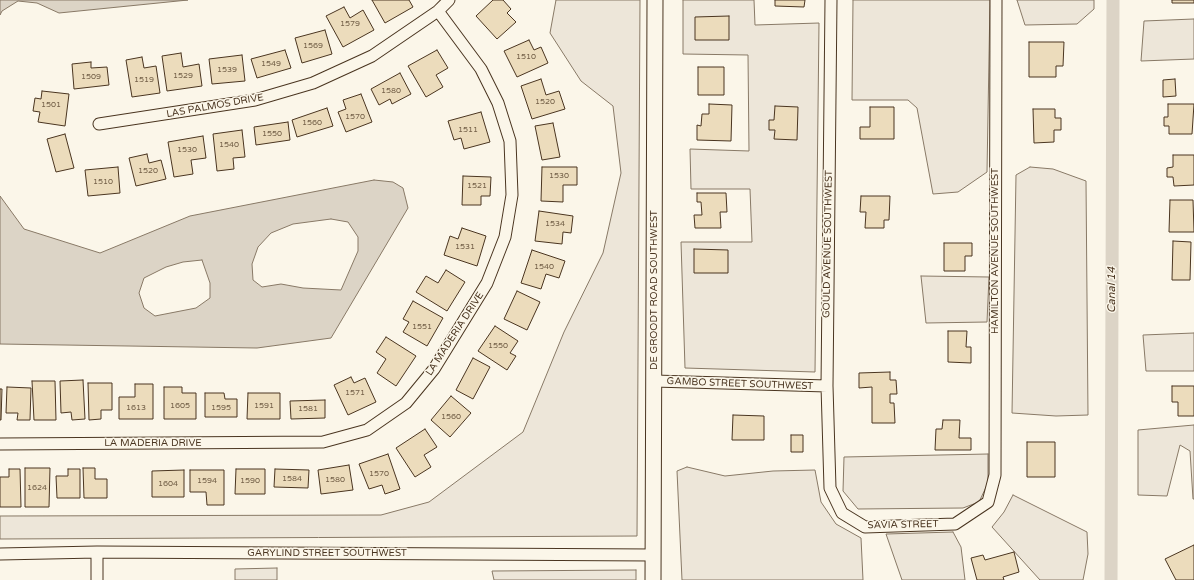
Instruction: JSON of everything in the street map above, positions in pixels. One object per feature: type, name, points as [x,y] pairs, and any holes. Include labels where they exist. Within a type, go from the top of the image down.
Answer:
[{"type":"street","name":"LAS PALMOS DRIVE","points":[[99,124],[255,100],[313,83],[372,56],[438,11],[449,0]]},
{"type":"street","name":"DE GROODT ROAD SOUTHWEST","points":[[653,580],[655,0]]},
{"type":"street","name":"GOULD AVENUE SOUTHWEST","points":[[830,488],[827,386],[831,0]]},
{"type":"street","name":"HAMILTON AVENUE SOUTHWEST","points":[[988,502],[995,475],[996,0]]},
{"type":"street","name":"LA MADERIA DRIVE","points":[[0,444],[323,442],[367,430],[406,403],[434,369],[487,283],[505,237],[512,195],[510,141],[498,103],[482,68],[438,11]]},
{"type":"street","name":"GAMBO STREET SOUTHWEST","points":[[654,381],[827,386]]},
{"type":"street","name":"SAVIA STREET","points":[[830,488],[842,514],[865,527],[955,524],[988,502]]},
{"type":"street","name":"GARYLIND STREET SOUTHWEST","points":[[0,554],[97,552],[653,555]]},
{"type":"street","points":[[97,552],[97,580]]},
{"type":"shaded area","points":[[0,0],[188,0],[59,13],[37,3],[18,1],[2,11],[0,15]]},
{"type":"shaded area","points":[[556,0],[640,0],[637,536],[0,539],[0,516],[381,515],[429,502],[523,432],[564,332],[603,253],[621,173],[613,106],[581,81],[550,33]]},
{"type":"shaded area","points":[[683,0],[754,0],[755,25],[819,23],[815,372],[685,368],[681,242],[752,242],[750,189],[691,189],[690,149],[749,151],[748,55],[683,54]]},
{"type":"shaded area","points":[[853,0],[990,0],[987,172],[958,192],[933,194],[917,108],[908,100],[852,100]]},
{"type":"shaded area","points":[[1017,0],[1094,0],[1094,9],[1077,24],[1025,25]]},
{"type":"shaded area","points":[[1194,19],[1194,59],[1141,61],[1144,21]]},
{"type":"shaded area","points":[[1030,167],[1053,169],[1086,181],[1088,415],[1056,416],[1012,413],[1016,175]]},
{"type":"shaded area","points":[[374,180],[393,182],[403,188],[408,208],[331,338],[257,348],[0,344],[0,196],[24,229],[100,253],[190,216]],"holes":[[[331,219],[348,222],[358,237],[358,251],[341,290],[303,288],[281,284],[262,287],[253,280],[252,264],[258,247],[271,233],[293,224]],[[202,260],[210,283],[210,298],[196,308],[155,316],[144,308],[139,293],[144,278],[166,267],[183,262]]]},
{"type":"shaded area","points":[[921,276],[989,277],[987,322],[926,323]]},
{"type":"shaded area","points":[[1194,333],[1194,371],[1146,371],[1143,335]]},
{"type":"shaded area","points":[[1194,425],[1194,499],[1190,451],[1180,445],[1167,496],[1138,495],[1138,430]]},
{"type":"shaded area","points":[[988,454],[988,483],[979,502],[963,508],[858,509],[843,491],[844,457]]},
{"type":"shaded area","points":[[687,467],[725,476],[773,471],[815,470],[821,502],[836,524],[861,538],[863,580],[682,580],[677,471]]},
{"type":"shaded area","points":[[1013,495],[1087,532],[1088,554],[1083,580],[1040,580],[992,527],[1004,512]]},
{"type":"shaded area","points":[[953,532],[961,547],[965,580],[902,580],[886,534]]},
{"type":"shaded area","points":[[277,568],[277,580],[235,580],[235,569]]},
{"type":"shaded area","points":[[636,570],[636,580],[494,580],[492,571]]},
{"type":"building","points":[[372,0],[409,0],[413,7],[385,23]]},
{"type":"building","points":[[493,0],[503,0],[511,9],[507,13],[516,22],[497,39],[476,16]]},
{"type":"building","points":[[775,0],[805,0],[804,7],[775,6]]},
{"type":"building","points":[[1172,0],[1194,0],[1194,3],[1172,3]]},
{"type":"building","points":[[344,7],[350,18],[363,10],[374,30],[343,47],[326,16]]},
{"type":"building","points":[[729,16],[729,40],[695,40],[695,17]]},
{"type":"building","points":[[325,30],[332,54],[302,63],[295,38]]},
{"type":"building","points":[[529,40],[534,50],[541,47],[548,63],[517,77],[504,51]]},
{"type":"building","points":[[1029,42],[1064,42],[1063,66],[1056,66],[1056,77],[1029,77]]},
{"type":"building","points":[[285,50],[291,68],[257,78],[251,59]]},
{"type":"building","points":[[437,50],[448,68],[436,75],[443,87],[426,97],[408,66]]},
{"type":"building","points":[[181,53],[183,67],[199,64],[202,86],[167,91],[162,56]]},
{"type":"building","points":[[242,55],[245,81],[212,84],[209,59]]},
{"type":"building","points":[[142,57],[144,68],[156,66],[160,93],[132,97],[126,60]]},
{"type":"building","points":[[91,62],[91,68],[107,67],[109,85],[74,89],[72,64]]},
{"type":"building","points":[[698,67],[724,67],[724,95],[698,95]]},
{"type":"building","points":[[400,73],[411,94],[392,104],[390,99],[379,105],[371,89]]},
{"type":"building","points":[[541,79],[546,95],[559,91],[565,109],[532,119],[521,86]]},
{"type":"building","points":[[1175,79],[1176,96],[1163,97],[1163,80]]},
{"type":"building","points":[[42,91],[69,94],[65,126],[38,122],[40,112],[33,111],[35,98],[41,99]]},
{"type":"building","points":[[361,94],[372,122],[346,132],[338,112],[346,109],[343,100]]},
{"type":"building","points":[[709,104],[732,105],[731,141],[697,140],[697,125],[701,126],[702,114],[709,114]]},
{"type":"building","points":[[1168,104],[1194,104],[1192,134],[1169,134],[1169,126],[1164,126],[1164,117],[1168,117]]},
{"type":"building","points":[[775,106],[798,107],[797,140],[774,139],[775,130],[769,130],[769,120],[774,120]]},
{"type":"building","points":[[870,107],[894,107],[894,139],[860,139],[860,127],[870,127]]},
{"type":"building","points":[[327,108],[333,126],[297,137],[292,120]]},
{"type":"building","points":[[1033,109],[1055,109],[1055,118],[1061,118],[1061,130],[1054,130],[1054,142],[1034,143]]},
{"type":"building","points":[[481,112],[490,142],[464,149],[461,138],[454,140],[448,121]]},
{"type":"building","points":[[288,122],[290,140],[256,145],[254,127]]},
{"type":"building","points":[[553,123],[560,157],[542,160],[535,126]]},
{"type":"building","points":[[242,130],[245,157],[233,158],[234,169],[217,171],[213,134]]},
{"type":"building","points":[[65,134],[74,168],[56,172],[47,139]]},
{"type":"building","points":[[203,136],[206,158],[191,160],[193,174],[174,177],[168,142]]},
{"type":"building","points":[[147,154],[149,163],[161,160],[166,179],[136,186],[129,158]]},
{"type":"building","points":[[1173,155],[1194,155],[1194,185],[1174,186],[1173,177],[1167,177],[1167,168],[1173,167]]},
{"type":"building","points":[[118,167],[120,193],[88,196],[85,170]]},
{"type":"building","points":[[542,167],[577,167],[577,185],[563,185],[563,202],[541,201]]},
{"type":"building","points":[[463,176],[491,177],[490,196],[481,196],[481,205],[462,205]]},
{"type":"building","points":[[697,193],[726,193],[727,212],[720,212],[721,228],[695,228],[694,215],[702,215],[701,202],[697,202]]},
{"type":"building","points":[[861,196],[890,196],[889,220],[884,220],[884,228],[865,228],[866,212],[860,212]]},
{"type":"building","points":[[1170,200],[1193,200],[1194,232],[1169,232]]},
{"type":"building","points":[[539,211],[573,216],[571,233],[563,232],[562,244],[535,241]]},
{"type":"building","points":[[462,228],[486,236],[477,266],[444,255],[450,236],[458,239]]},
{"type":"building","points":[[1173,241],[1191,242],[1190,280],[1172,280]]},
{"type":"building","points":[[944,243],[972,243],[972,256],[965,256],[965,271],[944,271]]},
{"type":"building","points":[[694,249],[728,250],[728,273],[694,273]]},
{"type":"building","points":[[532,250],[565,261],[559,278],[546,274],[541,289],[521,283]]},
{"type":"building","points":[[446,270],[465,282],[447,311],[416,292],[426,276],[438,283]]},
{"type":"building","points":[[517,291],[540,302],[527,330],[504,319]]},
{"type":"building","points":[[413,301],[443,318],[427,346],[403,332],[409,322],[403,319]]},
{"type":"building","points":[[495,326],[518,341],[510,353],[516,356],[507,370],[478,351]]},
{"type":"building","points":[[948,331],[967,331],[966,347],[971,347],[971,363],[948,362]]},
{"type":"building","points":[[386,337],[416,356],[396,386],[377,373],[386,359],[376,352]]},
{"type":"building","points":[[473,358],[490,367],[473,399],[456,390]]},
{"type":"building","points":[[890,372],[890,380],[896,380],[897,394],[890,394],[890,403],[894,403],[895,423],[872,423],[872,387],[859,388],[859,373]]},
{"type":"building","points":[[351,377],[354,383],[365,378],[376,402],[348,415],[334,385]]},
{"type":"building","points":[[83,380],[85,419],[72,420],[71,412],[61,413],[60,381]]},
{"type":"building","points":[[32,381],[55,381],[56,420],[34,420]]},
{"type":"building","points":[[88,383],[112,383],[112,410],[101,410],[101,419],[89,420]]},
{"type":"building","points":[[135,384],[153,384],[153,419],[119,419],[119,397],[135,397]]},
{"type":"building","points":[[1172,386],[1194,386],[1194,416],[1178,416],[1178,402],[1172,402]]},
{"type":"building","points":[[7,387],[31,388],[30,420],[17,420],[18,413],[6,413]]},
{"type":"building","points":[[164,387],[182,387],[182,393],[196,393],[196,419],[164,419]]},
{"type":"building","points":[[0,389],[2,389],[1,420],[0,420]]},
{"type":"building","points":[[205,393],[224,393],[225,399],[237,399],[237,417],[205,417]]},
{"type":"building","points":[[248,393],[280,393],[280,419],[247,419]]},
{"type":"building","points":[[451,396],[471,413],[450,437],[431,420]]},
{"type":"building","points":[[325,400],[325,418],[291,419],[290,401]]},
{"type":"building","points":[[733,415],[764,416],[764,440],[732,440]]},
{"type":"building","points":[[943,420],[960,420],[959,438],[971,438],[971,450],[935,450],[936,429],[942,429]]},
{"type":"building","points":[[425,429],[437,447],[424,455],[431,467],[415,477],[396,448]]},
{"type":"building","points":[[791,435],[803,435],[803,452],[791,452]]},
{"type":"building","points":[[1027,442],[1055,442],[1055,477],[1027,477]]},
{"type":"building","points":[[388,454],[400,489],[385,494],[382,485],[369,489],[359,464]]},
{"type":"building","points":[[349,465],[353,490],[321,494],[318,470]]},
{"type":"building","points":[[25,468],[50,468],[49,507],[25,507]]},
{"type":"building","points":[[83,468],[95,468],[95,479],[107,479],[107,498],[84,498]]},
{"type":"building","points":[[9,469],[20,469],[21,507],[0,507],[0,477],[9,477]]},
{"type":"building","points":[[68,469],[80,469],[80,498],[57,498],[56,476],[68,476]]},
{"type":"building","points":[[236,469],[265,469],[265,494],[235,494]]},
{"type":"building","points":[[275,469],[309,470],[308,488],[274,487]]},
{"type":"building","points":[[184,470],[184,497],[152,497],[152,471]]},
{"type":"building","points":[[190,470],[224,470],[224,505],[207,505],[206,492],[190,492]]},
{"type":"building","points":[[1194,545],[1194,580],[1176,580],[1165,559]]},
{"type":"building","points":[[1014,552],[1019,572],[1003,577],[1004,580],[977,580],[971,558],[983,555],[985,560]]},
{"type":"waterway","name":"Canal 14","points":[[1111,580],[1113,0]]}]
